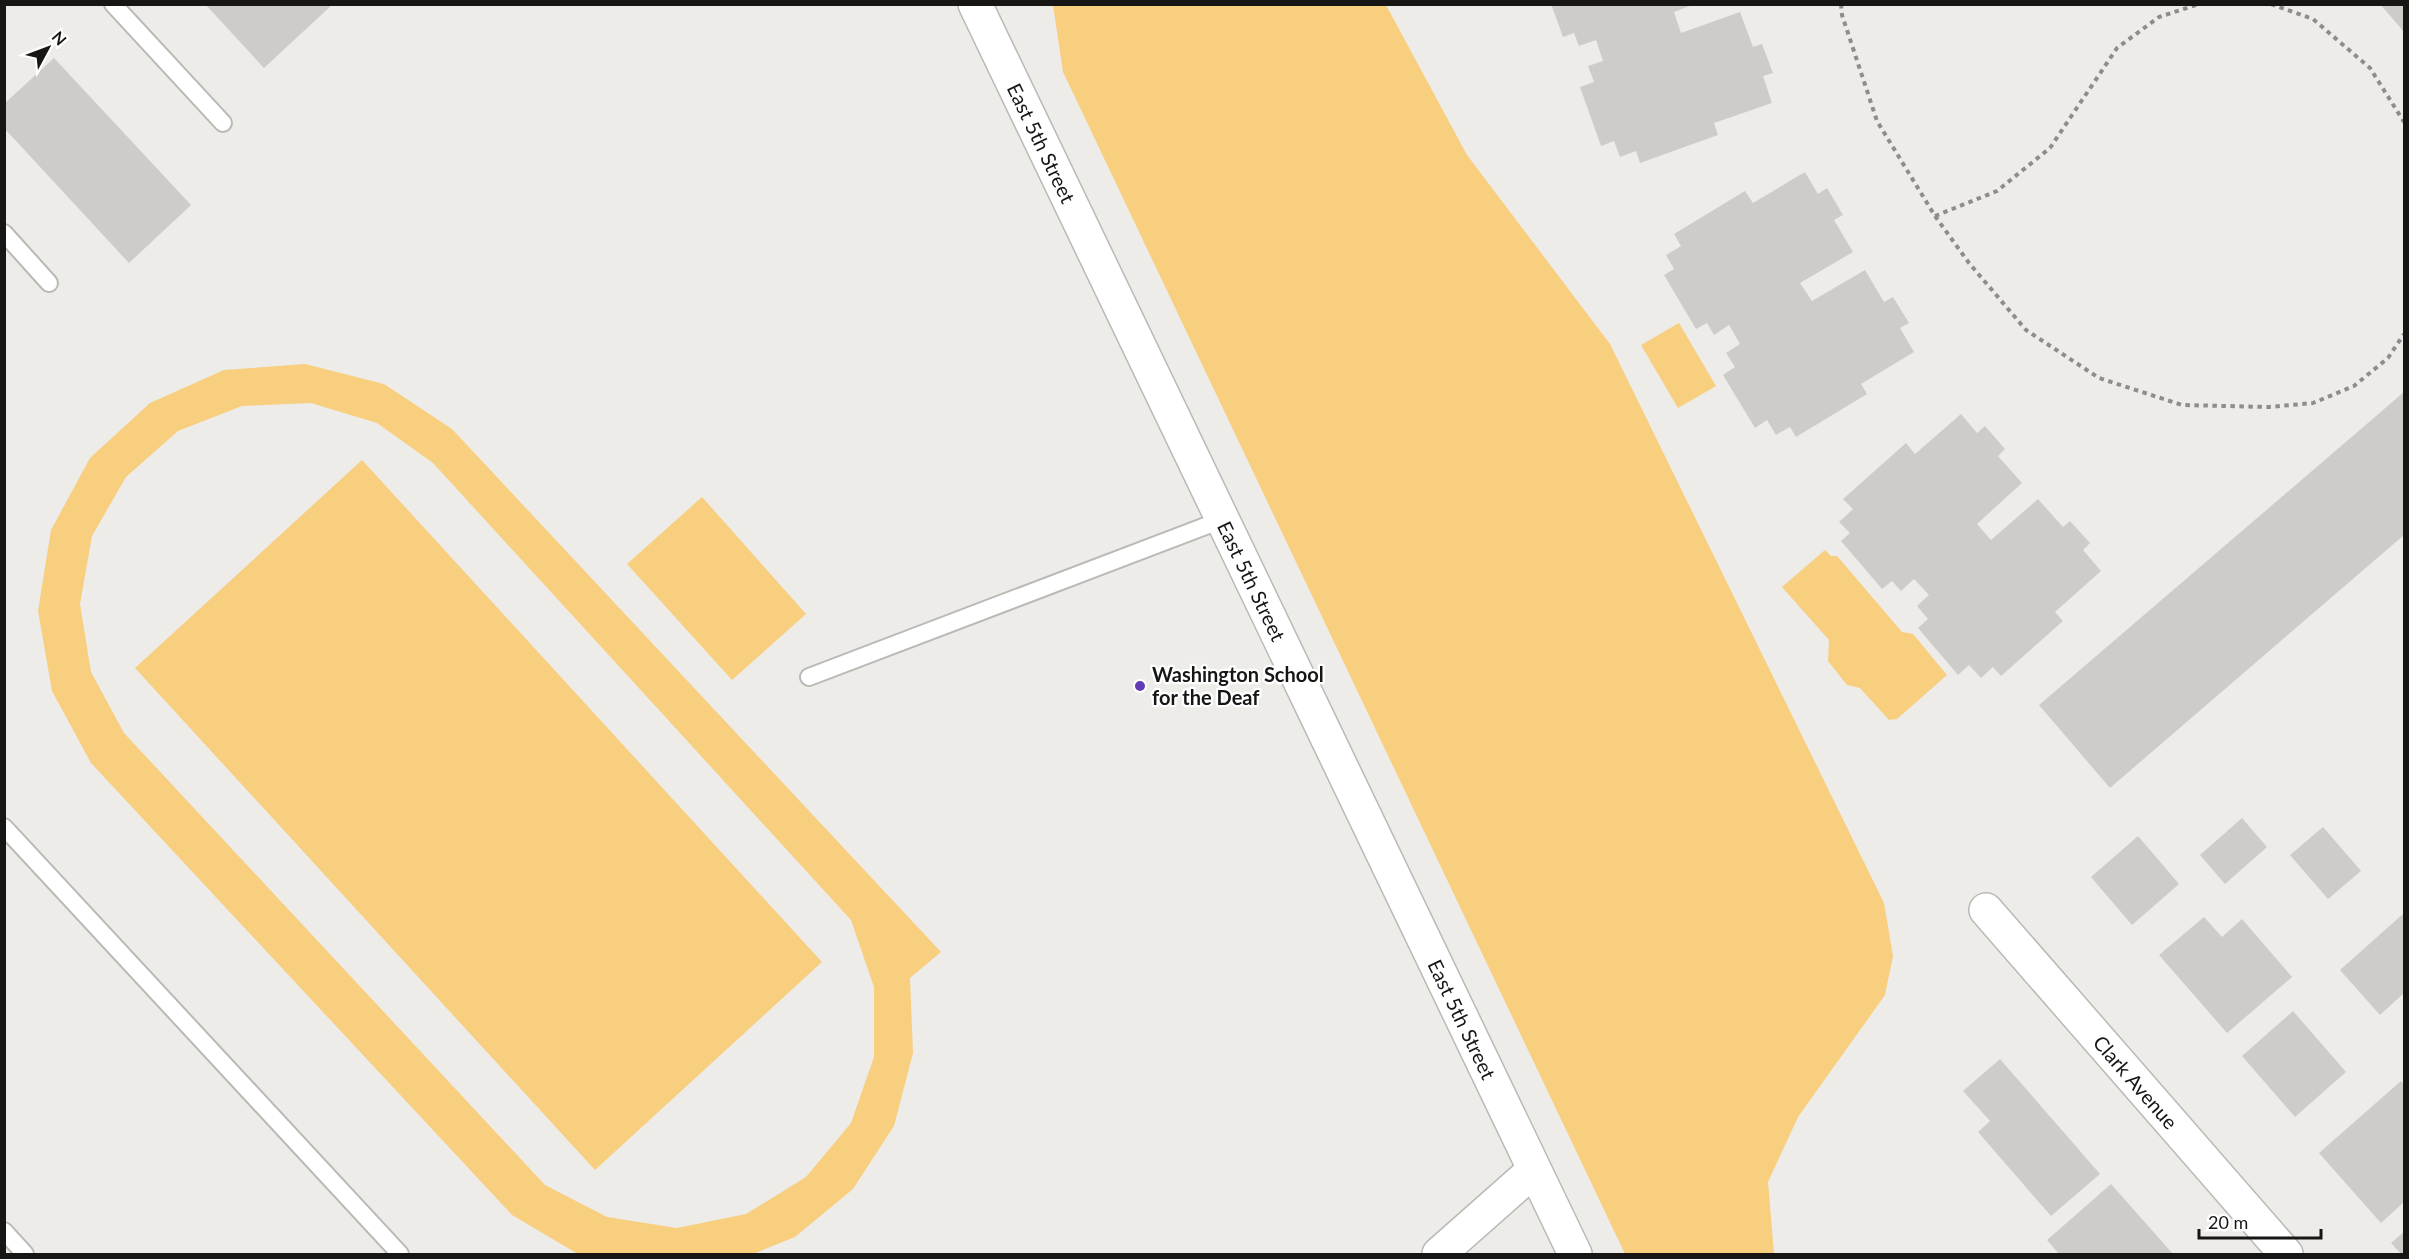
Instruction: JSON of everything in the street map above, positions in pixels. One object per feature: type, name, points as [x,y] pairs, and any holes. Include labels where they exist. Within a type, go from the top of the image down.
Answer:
[{"type":"street","name":"East 5th Street","points":[[975,4],[1575,1254]]},
{"type":"street","name":"Clark Avenue","points":[[1986,910],[2286,1254]]},
{"type":"street","points":[[1439,1254],[1534,1170]]},
{"type":"lane","points":[[113,4],[223,123]]},
{"type":"lane","points":[[4,233],[49,283]]},
{"type":"lane","points":[[809,677],[1224,519]]},
{"type":"lane","points":[[7,836],[400,1254]]},
{"type":"lane","points":[[4,1232],[26,1254]]},
{"type":"path","points":[[1841,4],[1842,15],[1877,121],[1935,216],[1969,263],[2026,330],[2099,378],[2182,405],[2269,407],[2313,403],[2354,386],[2388,358],[2404,334]]},
{"type":"path","points":[[1935,216],[1998,191],[2050,148],[2117,48],[2159,17],[2199,4]]},
{"type":"path","points":[[2271,4],[2313,19],[2370,68],[2404,122]]},
{"type":"shaded area","points":[[1053,5],[1386,5],[1467,155],[1610,344],[1884,903],[1893,956],[1885,995],[1798,1117],[1768,1182],[1774,1254],[1625,1254],[1063,72]]},
{"type":"shaded area","points":[[1679,323],[1716,386],[1678,408],[1641,345]]},
{"type":"shaded area","points":[[305,364],[384,384],[452,429],[941,952],[910,978],[913,1053],[894,1126],[853,1189],[795,1237],[753,1254],[578,1254],[512,1215],[91,763],[52,691],[38,611],[51,530],[90,458],[150,403],[224,370]],"holes":[[[311,403],[377,423],[433,463],[851,920],[874,987],[874,1057],[851,1123],[806,1177],[746,1214],[677,1228],[607,1217],[545,1185],[124,733],[91,672],[80,604],[92,536],[126,477],[178,431],[242,406]]]},
{"type":"shaded area","points":[[362,460],[822,962],[595,1170],[135,668]]},
{"type":"shaded area","points":[[702,497],[806,614],[732,680],[627,564]]},
{"type":"shaded area","points":[[1825,550],[1831,556],[1837,556],[1902,632],[1913,634],[1947,675],[1897,719],[1889,720],[1860,688],[1847,685],[1828,661],[1829,640],[1782,587]]},
{"type":"building","points":[[205,4],[333,4],[264,68]]},
{"type":"building","points":[[1551,4],[1695,4],[1674,12],[1681,33],[1740,12],[1753,47],[1762,44],[1773,73],[1763,76],[1772,103],[1714,123],[1718,135],[1640,163],[1636,151],[1620,157],[1614,141],[1601,146],[1580,87],[1594,82],[1588,66],[1603,61],[1596,40],[1579,46],[1574,33],[1563,37]]},
{"type":"building","points":[[2380,4],[2404,4],[2404,32]]},
{"type":"building","points":[[54,58],[191,205],[129,263],[4,128],[4,104]]},
{"type":"building","points":[[1805,172],[1818,194],[1827,188],[1843,215],[1834,220],[1853,252],[1800,283],[1812,301],[1865,270],[1884,302],[1893,297],[1909,323],[1900,328],[1914,352],[1861,384],[1867,394],[1796,437],[1790,427],[1776,435],[1767,420],[1755,428],[1723,375],[1735,367],[1726,353],[1740,344],[1729,325],[1714,335],[1707,323],[1696,329],[1664,275],[1674,269],[1666,255],[1681,246],[1674,234],[1745,191],[1753,203]]},
{"type":"building","points":[[2404,392],[2404,535],[2110,788],[2039,705]]},
{"type":"building","points":[[1961,414],[1977,433],[1985,426],[2005,449],[1998,456],[2022,483],[1977,524],[1991,540],[2038,499],[2063,527],[2070,521],[2090,543],[2083,550],[2101,571],[2055,612],[2063,621],[2001,676],[1993,667],[1981,678],[1969,665],[1958,675],[1918,628],[1928,619],[1917,606],[1929,595],[1914,579],[1901,591],[1892,581],[1882,589],[1841,541],[1850,533],[1839,522],[1853,509],[1843,499],[1906,443],[1915,454]]},
{"type":"building","points":[[2242,818],[2267,847],[2225,884],[2200,855]]},
{"type":"building","points":[[2323,827],[2361,871],[2328,899],[2290,855]]},
{"type":"building","points":[[2138,836],[2179,884],[2132,925],[2091,877]]},
{"type":"building","points":[[2404,913],[2404,993],[2380,1015],[2340,970]]},
{"type":"building","points":[[2204,917],[2222,937],[2242,919],[2292,977],[2227,1033],[2159,955]]},
{"type":"building","points":[[2293,1011],[2346,1072],[2295,1117],[2242,1056]]},
{"type":"building","points":[[2000,1059],[2100,1174],[2051,1216],[1978,1132],[1990,1121],[1963,1091]]},
{"type":"building","points":[[2401,1081],[2404,1085],[2404,1202],[2381,1223],[2319,1153]]},
{"type":"building","points":[[2111,1184],[2173,1254],[2059,1254],[2047,1240]]},
{"type":"building","points":[[2404,1232],[2404,1254],[2401,1254],[2391,1243]]},
{"type":"place","name":"Washington School for the Deaf","points":[[1140,686]]}]
